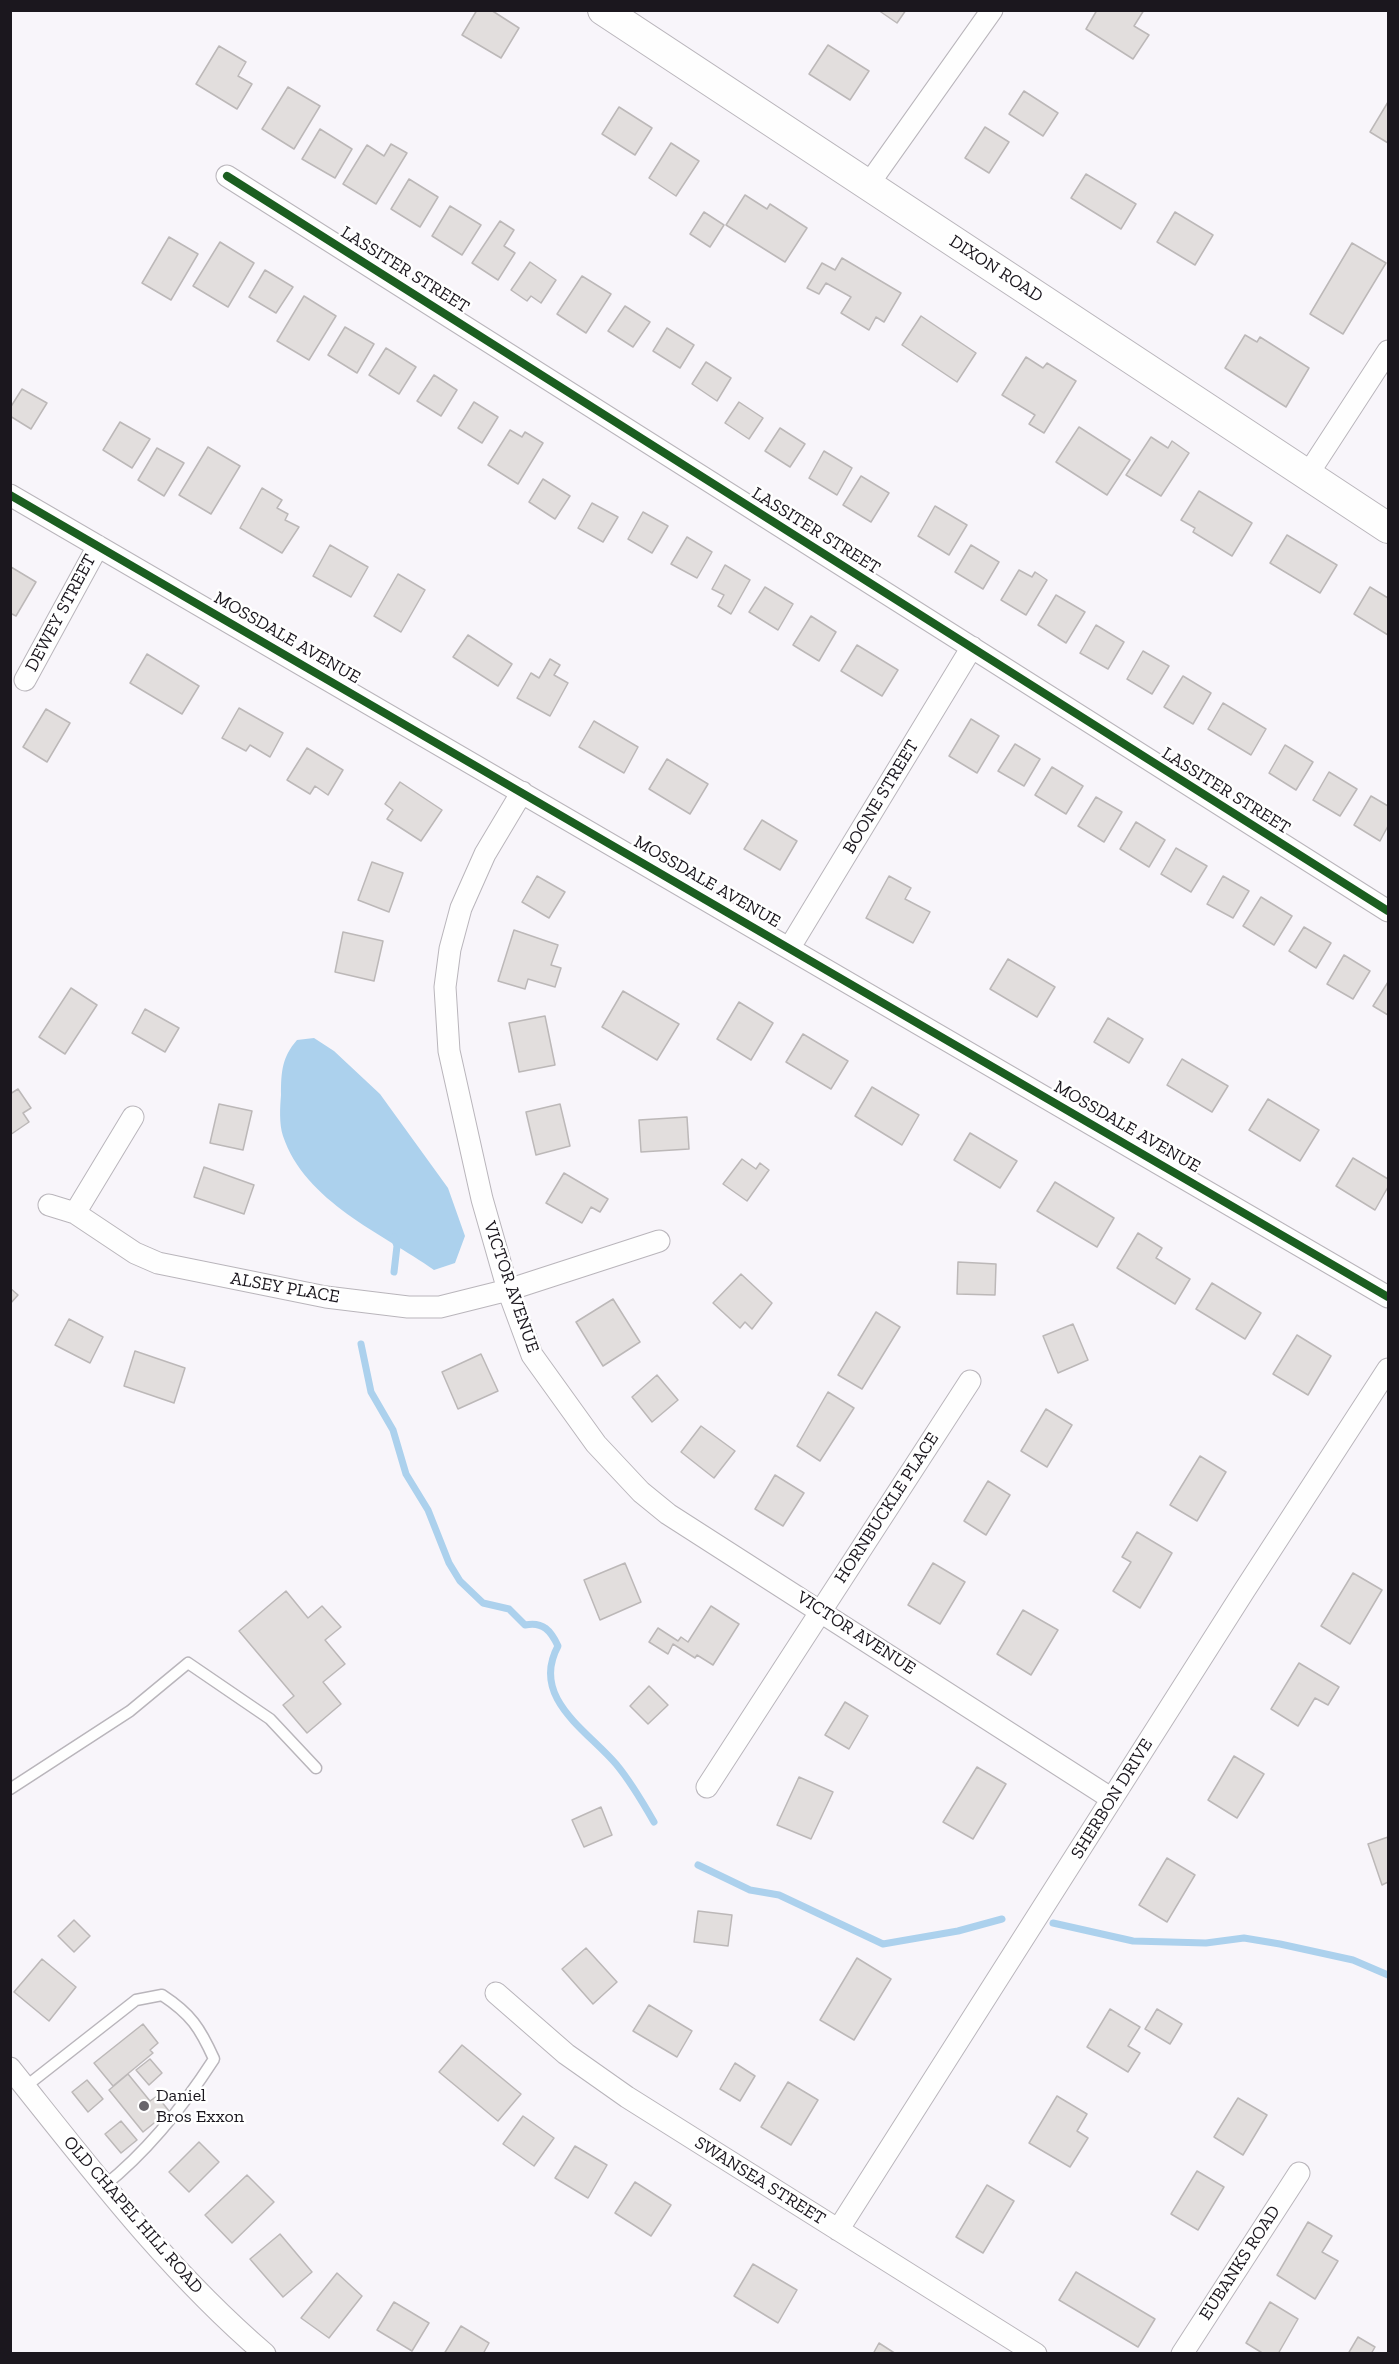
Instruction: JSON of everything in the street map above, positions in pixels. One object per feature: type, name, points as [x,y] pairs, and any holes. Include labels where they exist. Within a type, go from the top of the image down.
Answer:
[{"type":"street","name":"DIXON ROAD","points":[[603,10],[1389,528]]},
{"type":"street","points":[[868,185],[992,10]]},
{"type":"street","name":"LASSITER STREET","points":[[227,176],[1389,911]]},
{"type":"street","points":[[1308,474],[1389,351]]},
{"type":"street","name":"MOSSDALE AVENUE","points":[[10,495],[790,946],[1389,1297]]},
{"type":"street","name":"DEWEY STREET","points":[[25,680],[98,546]]},
{"type":"street","name":"BOONE STREET","points":[[790,946],[972,647]]},
{"type":"street","name":"VICTOR AVENUE","points":[[522,792],[485,854],[460,908],[450,948],[445,987],[449,1052],[482,1199],[508,1290],[532,1356],[596,1444],[641,1492],[668,1514],[821,1610],[1112,1799]]},
{"type":"street","points":[[75,1213],[133,1117]]},
{"type":"street","name":"ALSEY PLACE","points":[[49,1205],[75,1213],[135,1253],[158,1263],[326,1297],[408,1307],[440,1307],[508,1290],[659,1241]]},
{"type":"street","name":"SHERBON DRIVE","points":[[838,2230],[1389,1369]]},
{"type":"street","name":"HORNBUCKLE PLACE","points":[[707,1787],[970,1381]]},
{"type":"street","name":"SWANSEA STREET","points":[[496,1993],[595,2076],[1036,2354]]},
{"type":"street","name":"OLD CHAPEL HILL ROAD","points":[[10,2068],[104,2186],[173,2266],[230,2324],[265,2354]]},
{"type":"street","name":"EUBANKS ROAD","points":[[1182,2354],[1299,2173]]},
{"type":"lane","points":[[10,1789],[130,1711],[188,1663],[270,1719],[316,1767]]},
{"type":"lane","points":[[26,2087],[136,2000],[162,1995],[183,2009],[200,2028],[214,2060],[165,2128],[132,2163],[104,2186]]},
{"type":"water","points":[[314,1038],[334,1051],[380,1094],[448,1188],[465,1236],[455,1263],[434,1270],[369,1229],[327,1198],[309,1180],[294,1159],[283,1136],[281,1126],[282,1072],[285,1059],[297,1040]]},
{"type":"building","points":[[477,10],[491,10],[519,28],[501,58],[462,35]]},
{"type":"building","points":[[878,10],[906,10],[897,23]]},
{"type":"building","points":[[1097,10],[1144,10],[1134,26],[1149,35],[1133,59],[1086,29]]},
{"type":"building","points":[[828,45],[869,71],[850,100],[809,74]]},
{"type":"building","points":[[219,46],[246,62],[238,76],[252,84],[237,109],[196,84]]},
{"type":"building","points":[[288,87],[320,106],[294,149],[262,129]]},
{"type":"building","points":[[1024,91],[1058,113],[1043,136],[1009,114]]},
{"type":"building","points":[[1388,102],[1388,143],[1370,132]]},
{"type":"building","points":[[619,107],[652,128],[635,155],[602,134]]},
{"type":"building","points":[[985,127],[1009,142],[989,173],[965,158]]},
{"type":"building","points":[[320,129],[352,149],[335,178],[302,159]]},
{"type":"building","points":[[671,143],[699,161],[676,196],[649,178]]},
{"type":"building","points":[[391,144],[407,153],[376,204],[343,184],[367,145],[384,156]]},
{"type":"building","points":[[1086,174],[1136,204],[1121,229],[1071,198]]},
{"type":"building","points":[[409,179],[438,197],[420,227],[391,209]]},
{"type":"building","points":[[745,195],[767,209],[770,204],[807,228],[785,262],[726,225]]},
{"type":"building","points":[[450,206],[481,225],[462,255],[432,236]]},
{"type":"building","points":[[704,212],[724,225],[710,247],[690,234]]},
{"type":"building","points":[[1175,212],[1213,235],[1195,265],[1157,242]]},
{"type":"building","points":[[500,221],[514,230],[504,246],[515,253],[498,280],[472,263]]},
{"type":"building","points":[[169,237],[198,254],[171,300],[142,283]]},
{"type":"building","points":[[220,242],[254,263],[228,307],[193,286]]},
{"type":"building","points":[[1352,243],[1386,263],[1343,334],[1310,314]]},
{"type":"building","points":[[842,258],[901,293],[884,322],[876,317],[869,330],[841,313],[851,297],[826,283],[819,294],[807,288],[822,263],[835,270]]},
{"type":"building","points":[[530,262],[556,280],[541,303],[531,296],[527,301],[511,290]]},
{"type":"building","points":[[265,270],[293,287],[276,313],[249,297]]},
{"type":"building","points":[[582,276],[611,294],[586,333],[557,314]]},
{"type":"building","points":[[304,296],[336,316],[309,360],[277,341]]},
{"type":"building","points":[[625,306],[650,322],[633,347],[608,331]]},
{"type":"building","points":[[921,316],[976,353],[957,382],[902,345]]},
{"type":"building","points":[[345,327],[374,344],[357,373],[328,355]]},
{"type":"building","points":[[667,328],[694,345],[680,368],[653,351]]},
{"type":"building","points":[[1245,335],[1257,342],[1260,337],[1309,368],[1286,407],[1225,368]]},
{"type":"building","points":[[386,348],[416,367],[399,394],[369,375]]},
{"type":"building","points":[[1026,357],[1043,368],[1047,363],[1076,381],[1044,433],[1029,424],[1035,415],[1002,395]]},
{"type":"building","points":[[706,362],[731,378],[717,401],[692,384]]},
{"type":"building","points":[[434,375],[457,390],[441,416],[417,401]]},
{"type":"building","points":[[22,389],[47,403],[31,429],[10,416],[10,408]]},
{"type":"building","points":[[474,402],[498,417],[482,443],[458,428]]},
{"type":"building","points":[[739,402],[763,418],[749,439],[725,423]]},
{"type":"building","points":[[120,422],[150,439],[132,468],[103,450]]},
{"type":"building","points":[[1079,427],[1130,460],[1107,495],[1056,462]]},
{"type":"building","points":[[780,428],[805,444],[790,467],[765,451]]},
{"type":"building","points":[[510,430],[522,437],[525,432],[543,443],[518,484],[488,465]]},
{"type":"building","points":[[1151,437],[1168,448],[1172,441],[1189,453],[1161,496],[1126,475]]},
{"type":"building","points":[[208,447],[240,466],[211,514],[179,495]]},
{"type":"building","points":[[157,448],[184,463],[164,496],[138,480]]},
{"type":"building","points":[[824,451],[852,468],[837,495],[809,478]]},
{"type":"building","points":[[861,476],[889,493],[871,522],[843,505]]},
{"type":"building","points":[[543,479],[570,496],[555,519],[529,502]]},
{"type":"building","points":[[262,488],[282,500],[277,508],[288,514],[285,520],[299,527],[282,553],[240,528]]},
{"type":"building","points":[[1199,491],[1252,523],[1232,556],[1193,532],[1195,528],[1181,520]]},
{"type":"building","points":[[592,503],[618,517],[603,542],[578,528]]},
{"type":"building","points":[[935,506],[967,525],[949,555],[918,536]]},
{"type":"building","points":[[643,512],[668,526],[652,553],[628,539]]},
{"type":"building","points":[[1287,535],[1337,565],[1320,593],[1270,563]]},
{"type":"building","points":[[687,537],[712,552],[697,578],[671,564]]},
{"type":"building","points":[[330,545],[368,567],[351,597],[313,576]]},
{"type":"building","points":[[971,545],[999,562],[983,589],[955,572]]},
{"type":"building","points":[[725,565],[750,580],[731,614],[718,606],[724,595],[712,589]]},
{"type":"building","points":[[11,567],[36,582],[16,616],[10,613]]},
{"type":"building","points":[[1019,570],[1032,577],[1035,572],[1047,580],[1026,615],[1001,600]]},
{"type":"building","points":[[398,574],[425,590],[401,632],[374,616]]},
{"type":"building","points":[[765,587],[793,604],[778,630],[749,612]]},
{"type":"building","points":[[1370,587],[1388,598],[1388,635],[1354,614]]},
{"type":"building","points":[[1056,595],[1085,612],[1066,643],[1038,625]]},
{"type":"building","points":[[811,616],[836,632],[819,661],[793,645]]},
{"type":"building","points":[[1096,625],[1124,642],[1108,669],[1080,653]]},
{"type":"building","points":[[468,635],[512,664],[498,686],[453,657]]},
{"type":"building","points":[[857,645],[898,670],[882,696],[841,671]]},
{"type":"building","points":[[1143,651],[1169,666],[1152,694],[1127,679]]},
{"type":"building","points":[[147,654],[199,686],[182,714],[130,683]]},
{"type":"building","points":[[550,659],[560,665],[554,675],[568,683],[550,716],[517,698],[531,673],[539,678]]},
{"type":"building","points":[[1183,676],[1211,693],[1193,724],[1164,707]]},
{"type":"building","points":[[1223,703],[1266,729],[1251,755],[1208,729]]},
{"type":"building","points":[[239,708],[283,733],[270,757],[250,745],[246,751],[222,738]]},
{"type":"building","points":[[46,709],[70,723],[47,762],[23,747]]},
{"type":"building","points":[[971,719],[999,736],[977,773],[949,756]]},
{"type":"building","points":[[594,721],[638,747],[624,773],[579,747]]},
{"type":"building","points":[[1015,744],[1040,759],[1024,786],[998,771]]},
{"type":"building","points":[[1285,745],[1313,762],[1296,790],[1269,773]]},
{"type":"building","points":[[307,748],[343,770],[328,795],[315,786],[310,794],[287,780]]},
{"type":"building","points":[[667,759],[708,784],[690,814],[649,789]]},
{"type":"building","points":[[1052,767],[1083,786],[1066,814],[1035,795]]},
{"type":"building","points":[[1329,772],[1357,789],[1340,816],[1313,800]]},
{"type":"building","points":[[400,782],[442,810],[421,841],[387,819],[393,810],[385,804]]},
{"type":"building","points":[[1371,796],[1388,806],[1388,826],[1380,841],[1354,825]]},
{"type":"building","points":[[1096,797],[1122,812],[1104,842],[1078,826]]},
{"type":"building","points":[[762,820],[797,841],[780,870],[744,849]]},
{"type":"building","points":[[1136,822],[1165,840],[1149,867],[1120,849]]},
{"type":"building","points":[[1176,848],[1207,866],[1191,892],[1161,874]]},
{"type":"building","points":[[372,862],[403,873],[389,912],[358,900]]},
{"type":"building","points":[[537,876],[565,892],[549,918],[522,902]]},
{"type":"building","points":[[889,876],[911,888],[905,899],[930,912],[913,943],[866,918]]},
{"type":"building","points":[[1223,876],[1249,891],[1233,918],[1207,904]]},
{"type":"building","points":[[1261,897],[1292,916],[1274,945],[1243,926]]},
{"type":"building","points":[[1304,927],[1331,943],[1316,968],[1289,951]]},
{"type":"building","points":[[514,930],[558,945],[551,965],[561,968],[555,987],[528,979],[525,989],[498,981]]},
{"type":"building","points":[[343,932],[383,941],[374,981],[335,972]]},
{"type":"building","points":[[1344,955],[1370,971],[1353,999],[1327,984]]},
{"type":"building","points":[[1008,959],[1055,987],[1037,1017],[990,989]]},
{"type":"building","points":[[1388,982],[1388,1015],[1373,1006]]},
{"type":"building","points":[[71,988],[97,1005],[65,1054],[39,1037]]},
{"type":"building","points":[[623,991],[679,1024],[657,1060],[602,1027]]},
{"type":"building","points":[[739,1002],[773,1023],[751,1060],[717,1039]]},
{"type":"building","points":[[145,1009],[179,1028],[165,1052],[132,1033]]},
{"type":"building","points":[[545,1016],[555,1065],[519,1072],[509,1023]]},
{"type":"building","points":[[1108,1018],[1143,1039],[1129,1063],[1094,1042]]},
{"type":"building","points":[[803,1034],[848,1061],[831,1089],[786,1062]]},
{"type":"building","points":[[1182,1059],[1228,1086],[1212,1112],[1167,1085]]},
{"type":"building","points":[[872,1087],[919,1115],[902,1145],[855,1116]]},
{"type":"building","points":[[18,1089],[31,1108],[23,1113],[29,1122],[10,1135],[10,1094]]},
{"type":"building","points":[[1268,1099],[1319,1130],[1300,1161],[1249,1130]]},
{"type":"building","points":[[219,1104],[252,1111],[243,1150],[210,1143]]},
{"type":"building","points":[[560,1104],[570,1146],[536,1155],[526,1112]]},
{"type":"building","points":[[687,1117],[689,1149],[641,1152],[639,1120]]},
{"type":"building","points":[[970,1133],[1017,1161],[1000,1188],[954,1160]]},
{"type":"building","points":[[1353,1158],[1388,1179],[1388,1187],[1375,1210],[1336,1186]]},
{"type":"building","points":[[742,1159],[756,1169],[760,1163],[769,1170],[747,1201],[723,1184]]},
{"type":"building","points":[[204,1167],[254,1185],[244,1214],[194,1197]]},
{"type":"building","points":[[564,1173],[608,1199],[600,1212],[591,1207],[582,1223],[546,1203]]},
{"type":"building","points":[[1055,1182],[1114,1218],[1097,1247],[1037,1211]]},
{"type":"building","points":[[1138,1233],[1162,1248],[1156,1258],[1190,1279],[1175,1304],[1117,1268]]},
{"type":"building","points":[[958,1262],[996,1264],[995,1295],[957,1294]]},
{"type":"building","points":[[741,1274],[772,1303],[752,1329],[745,1322],[740,1328],[713,1303]]},
{"type":"building","points":[[1212,1283],[1261,1313],[1245,1339],[1196,1309]]},
{"type":"building","points":[[10,1288],[18,1295],[10,1304]]},
{"type":"building","points":[[613,1299],[640,1342],[603,1366],[576,1322]]},
{"type":"building","points":[[876,1312],[900,1327],[862,1389],[838,1375]]},
{"type":"building","points":[[69,1319],[103,1337],[90,1363],[55,1345]]},
{"type":"building","points":[[1073,1324],[1088,1360],[1058,1373],[1043,1336]]},
{"type":"building","points":[[1297,1335],[1331,1356],[1308,1395],[1273,1374]]},
{"type":"building","points":[[135,1351],[185,1368],[174,1403],[124,1386]]},
{"type":"building","points":[[481,1354],[498,1391],[458,1409],[442,1372]]},
{"type":"building","points":[[657,1375],[678,1400],[652,1422],[632,1397]]},
{"type":"building","points":[[828,1392],[854,1408],[820,1461],[797,1446]]},
{"type":"building","points":[[1046,1409],[1072,1425],[1047,1467],[1021,1451]]},
{"type":"building","points":[[701,1426],[735,1451],[714,1478],[681,1452]]},
{"type":"building","points":[[1200,1456],[1226,1472],[1197,1521],[1170,1505]]},
{"type":"building","points":[[775,1475],[804,1493],[783,1526],[755,1509]]},
{"type":"building","points":[[988,1481],[1010,1495],[986,1535],[964,1521]]},
{"type":"building","points":[[1137,1532],[1172,1553],[1140,1608],[1113,1591],[1131,1562],[1122,1557]]},
{"type":"building","points":[[625,1563],[641,1602],[600,1620],[584,1580]]},
{"type":"building","points":[[933,1563],[965,1582],[940,1624],[908,1605]]},
{"type":"building","points":[[1353,1573],[1382,1590],[1350,1644],[1321,1626]]},
{"type":"building","points":[[286,1591],[308,1618],[322,1606],[341,1627],[325,1640],[345,1664],[323,1682],[341,1704],[307,1733],[283,1705],[294,1696],[239,1631]]},
{"type":"building","points":[[711,1606],[739,1624],[713,1665],[697,1655],[695,1658],[673,1644],[668,1654],[649,1642],[658,1628],[678,1641],[681,1637],[688,1642]]},
{"type":"building","points":[[1023,1610],[1058,1630],[1031,1675],[997,1654]]},
{"type":"building","points":[[1299,1663],[1339,1687],[1328,1705],[1315,1698],[1298,1726],[1271,1709]]},
{"type":"building","points":[[649,1686],[668,1705],[648,1724],[630,1706]]},
{"type":"building","points":[[845,1702],[868,1716],[849,1749],[825,1735]]},
{"type":"building","points":[[1234,1756],[1264,1774],[1237,1818],[1208,1800]]},
{"type":"building","points":[[977,1767],[1006,1784],[973,1839],[943,1822]]},
{"type":"building","points":[[799,1777],[833,1792],[811,1839],[777,1825]]},
{"type":"building","points":[[601,1807],[612,1835],[584,1847],[572,1820]]},
{"type":"building","points":[[1388,1837],[1388,1882],[1382,1885],[1368,1844]]},
{"type":"building","points":[[1167,1858],[1195,1875],[1167,1922],[1139,1905]]},
{"type":"building","points":[[698,1911],[732,1915],[728,1946],[694,1942]]},
{"type":"building","points":[[74,1920],[90,1936],[74,1952],[58,1936]]},
{"type":"building","points":[[586,1948],[617,1982],[593,2004],[562,1969]]},
{"type":"building","points":[[857,1958],[891,1979],[854,2040],[820,2020]]},
{"type":"building","points":[[42,1959],[76,1987],[49,2021],[14,1992]]},
{"type":"building","points":[[649,2005],[692,2031],[677,2057],[633,2031]]},
{"type":"building","points":[[1110,2009],[1140,2027],[1128,2046],[1140,2053],[1128,2072],[1087,2047]]},
{"type":"building","points":[[1157,2009],[1182,2024],[1170,2044],[1145,2029]]},
{"type":"building","points":[[143,2024],[158,2043],[150,2050],[153,2053],[113,2086],[94,2063]]},
{"type":"building","points":[[462,2045],[521,2094],[498,2121],[439,2072]]},
{"type":"building","points":[[150,2059],[162,2073],[149,2085],[136,2070]]},
{"type":"building","points":[[735,2063],[755,2076],[740,2101],[720,2089]]},
{"type":"building","name":"Daniel Bros Exxon","points":[[128,2074],[150,2101],[157,2096],[169,2111],[143,2132],[109,2090]]},
{"type":"building","points":[[87,2080],[103,2099],[88,2112],[72,2092]]},
{"type":"building","points":[[788,2082],[818,2100],[791,2145],[761,2127]]},
{"type":"building","points":[[1057,2096],[1087,2114],[1077,2131],[1088,2138],[1070,2167],[1029,2143]]},
{"type":"building","points":[[1238,2098],[1267,2115],[1243,2155],[1214,2137]]},
{"type":"building","points":[[523,2116],[554,2138],[534,2166],[503,2144]]},
{"type":"building","points":[[121,2121],[137,2140],[121,2153],[105,2134]]},
{"type":"building","points":[[199,2142],[219,2162],[189,2192],[169,2172]]},
{"type":"building","points":[[575,2146],[607,2165],[588,2198],[555,2178]]},
{"type":"building","points":[[1197,2171],[1224,2187],[1198,2230],[1171,2214]]},
{"type":"building","points":[[247,2175],[274,2202],[232,2243],[205,2215]]},
{"type":"building","points":[[635,2182],[671,2205],[651,2236],[615,2213]]},
{"type":"building","points":[[987,2185],[1014,2201],[983,2253],[956,2237]]},
{"type":"building","points":[[1308,2222],[1332,2236],[1322,2252],[1338,2261],[1315,2299],[1277,2275]]},
{"type":"building","points":[[280,2234],[312,2272],[283,2297],[250,2259]]},
{"type":"building","points":[[753,2264],[797,2290],[778,2323],[734,2296]]},
{"type":"building","points":[[1076,2272],[1155,2319],[1138,2347],[1059,2300]]},
{"type":"building","points":[[337,2273],[362,2296],[329,2338],[301,2318]]},
{"type":"building","points":[[394,2302],[429,2323],[412,2351],[377,2330]]},
{"type":"building","points":[[1270,2302],[1298,2319],[1278,2354],[1264,2354],[1246,2343]]},
{"type":"building","points":[[461,2326],[489,2343],[483,2354],[444,2354]]},
{"type":"building","points":[[1358,2337],[1375,2347],[1371,2354],[1348,2354]]},
{"type":"building","points":[[879,2343],[896,2354],[873,2354]]},
{"type":"waterway","points":[[394,1237],[397,1246],[394,1272]]},
{"type":"waterway","points":[[361,1344],[371,1392],[393,1430],[406,1474],[428,1510],[449,1563],[460,1581],[483,1603],[509,1609],[525,1625],[537,1624],[546,1628],[558,1646],[551,1665],[551,1682],[556,1697],[566,1712],[616,1764],[654,1822]]},
{"type":"waterway","points":[[698,1865],[750,1890],[779,1895],[883,1944],[958,1931],[1002,1919]]},
{"type":"waterway","points":[[1053,1923],[1133,1941],[1206,1943],[1244,1938],[1353,1960],[1388,1975]]},
{"type":"cycle path","points":[[227,176],[1388,911]]},
{"type":"cycle path","points":[[10,495],[1388,1297]]},
{"type":"place","name":"Daniel Bros Exxon","points":[[144,2106]]}]
